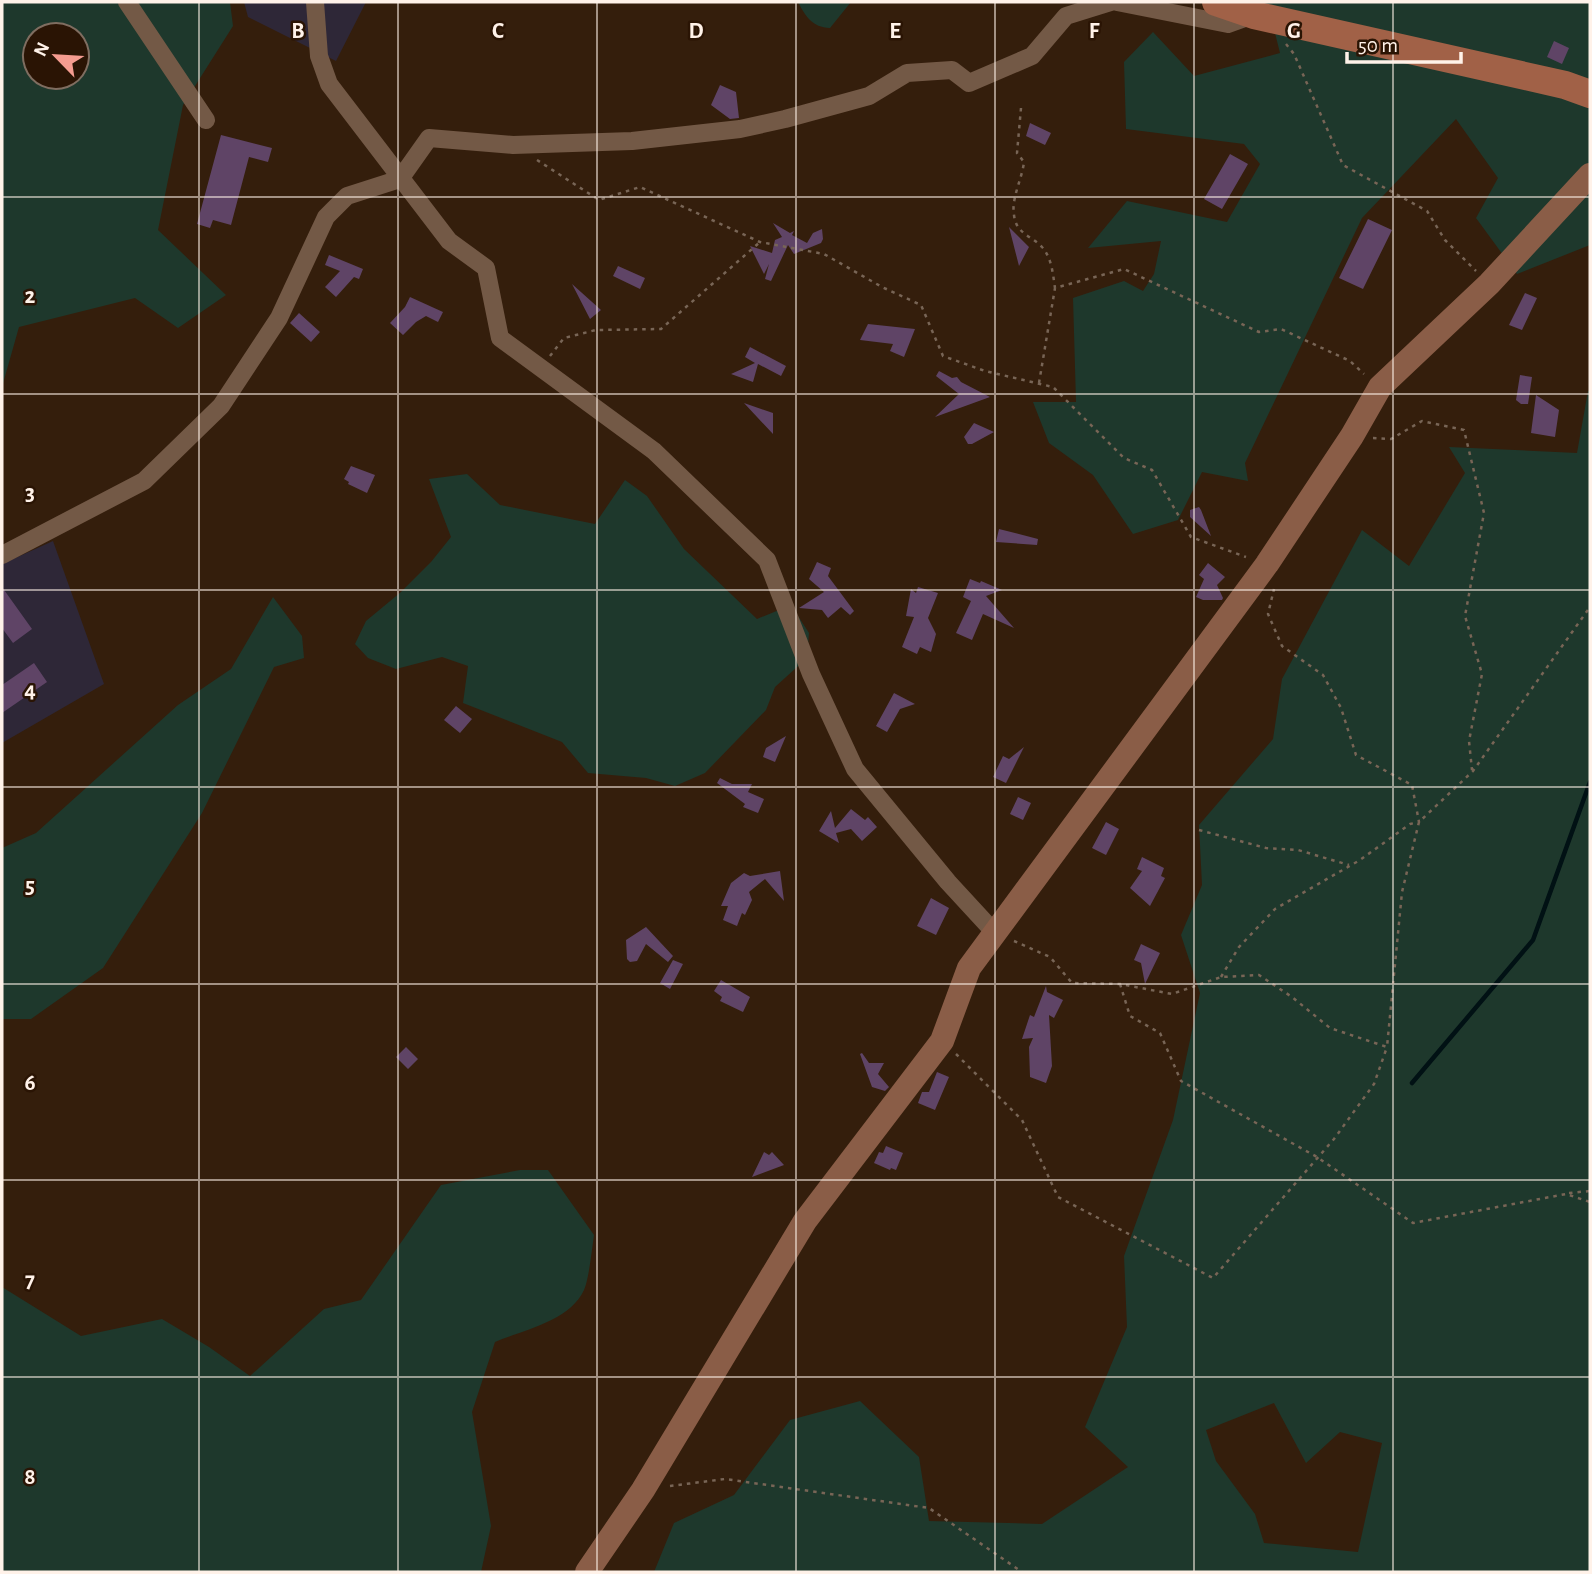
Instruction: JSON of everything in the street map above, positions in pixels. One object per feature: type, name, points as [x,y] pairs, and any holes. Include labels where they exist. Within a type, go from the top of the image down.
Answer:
[{"type":"main road","points":[[1216,2],[1259,16],[1565,85],[1590,94]]},
{"type":"street","points":[[127,2],[206,120]]},
{"type":"street","points":[[316,2],[319,55],[330,84],[449,241],[486,268],[500,338],[654,451],[767,559],[811,674],[855,769],[947,882],[995,933]]},
{"type":"street","points":[[2,555],[144,481],[221,406],[279,318],[326,216],[347,196],[400,179],[429,138],[513,145],[632,141],[740,129],[869,96],[906,73],[952,71],[969,83],[1032,56],[1066,16],[1111,2]]},
{"type":"street","points":[[1117,2],[1228,24],[1259,16]]},
{"type":"street","points":[[587,1572],[643,1490],[805,1221],[942,1041],[969,968],[1267,564],[1352,436],[1380,387],[1489,284],[1590,175]]},
{"type":"path","points":[[1259,16],[1294,54],[1343,165],[1427,211],[1445,240],[1489,284]]},
{"type":"path","points":[[1021,108],[1017,153],[1024,162],[1014,218],[1027,238],[1042,247],[1051,263],[1055,288],[1039,383]]},
{"type":"path","points":[[513,145],[598,200],[640,187],[760,242],[824,254],[882,287],[921,305],[943,356],[985,371],[1053,387],[1124,458],[1152,470],[1191,537],[1267,564],[1276,583],[1268,614],[1282,646],[1323,675],[1341,708],[1356,755],[1412,785],[1419,822],[1402,892],[1387,1047],[1374,1084],[1334,1139],[1213,1278],[1058,1197],[1022,1120],[942,1041]]},
{"type":"path","points":[[542,367],[564,338],[596,330],[661,329],[760,242]]},
{"type":"path","points":[[1055,288],[1124,269],[1259,331],[1281,329],[1350,361],[1380,387]]},
{"type":"path","points":[[1352,436],[1391,439],[1422,421],[1464,430],[1484,513],[1465,616],[1482,674],[1469,741],[1473,771]]},
{"type":"path","points":[[1221,977],[1239,947],[1275,909],[1350,866],[1410,824],[1419,822],[1473,771],[1590,607]]},
{"type":"path","points":[[1199,830],[1266,848],[1298,850],[1350,866]]},
{"type":"path","points":[[995,933],[1050,957],[1072,982],[1120,984],[1172,994],[1221,977],[1259,975],[1292,997],[1330,1028],[1387,1047]]},
{"type":"path","points":[[1120,984],[1130,1016],[1160,1033],[1181,1081],[1317,1157],[1413,1223],[1590,1191]]},
{"type":"path","points":[[1566,1194],[1590,1202]]},
{"type":"path","points":[[643,1490],[725,1479],[929,1508],[1022,1572]]},
{"type":"shaded area","points":[[244,2],[366,2],[336,61],[248,17]]},
{"type":"shaded area","points":[[53,541],[104,684],[2,743],[2,564]]},
{"type":"green space","points":[[2,2],[230,2],[233,26],[183,105],[158,230],[226,295],[178,328],[135,298],[19,327],[2,387]]},
{"type":"green space","points":[[798,2],[851,2],[830,28],[819,26],[810,20]]},
{"type":"green space","points":[[1253,2],[1590,2],[1590,245],[1517,274],[1476,218],[1498,178],[1456,119],[1362,218],[1245,463],[1248,481],[1202,472],[1178,520],[1133,534],[1093,475],[1049,443],[1033,402],[1076,402],[1073,298],[1124,281],[1143,291],[1154,274],[1161,241],[1088,248],[1127,201],[1227,222],[1260,164],[1244,144],[1126,129],[1124,62],[1153,32],[1194,76],[1280,53],[1269,9]]},
{"type":"green space","points":[[1590,391],[1590,1572],[654,1572],[674,1523],[734,1495],[790,1420],[860,1401],[919,1457],[929,1521],[1042,1524],[1128,1467],[1085,1427],[1127,1327],[1124,1256],[1173,1120],[1200,993],[1181,935],[1202,885],[1199,825],[1273,739],[1282,679],[1362,530],[1409,566],[1465,473],[1449,447],[1577,453]],"holes":[[[1274,1403],[1306,1463],[1340,1432],[1382,1443],[1358,1552],[1264,1543],[1255,1514],[1216,1461],[1206,1430]]]},
{"type":"green space","points":[[467,474],[500,505],[595,524],[625,480],[647,496],[684,549],[757,619],[791,605],[809,633],[807,658],[775,687],[766,710],[705,773],[675,786],[646,778],[588,773],[562,742],[463,703],[468,666],[442,657],[396,669],[368,658],[355,644],[366,621],[401,592],[451,537],[429,479]]},
{"type":"green space","points":[[273,597],[302,636],[304,658],[274,667],[202,813],[103,968],[31,1019],[2,1019],[2,848],[36,833],[178,705],[231,669]]},
{"type":"green space","points":[[520,1170],[548,1170],[594,1235],[586,1285],[577,1301],[568,1310],[545,1323],[495,1342],[472,1412],[491,1526],[481,1572],[2,1572],[2,1287],[81,1336],[162,1319],[250,1376],[324,1309],[361,1300],[441,1185]]},
{"type":"building","points":[[1554,41],[1569,48],[1562,64],[1547,57]]},
{"type":"building","points":[[720,85],[736,92],[739,118],[730,119],[711,105]]},
{"type":"building","points":[[1030,123],[1051,133],[1045,145],[1026,136]]},
{"type":"building","points":[[221,135],[272,148],[268,162],[249,157],[231,225],[213,220],[210,228],[197,224]]},
{"type":"building","points":[[1230,154],[1248,164],[1222,209],[1204,199]]},
{"type":"building","points":[[1368,219],[1392,230],[1363,289],[1339,278]]},
{"type":"building","points":[[773,223],[790,233],[794,231],[792,235],[807,243],[813,233],[822,229],[823,239],[821,243],[794,254],[788,245],[771,281],[765,279],[769,264],[764,274],[750,246],[772,253],[775,240],[782,237]]},
{"type":"building","points":[[1009,227],[1029,247],[1019,266]]},
{"type":"building","points":[[329,255],[363,269],[359,279],[354,277],[336,297],[325,287],[340,271],[325,265]]},
{"type":"building","points":[[618,266],[645,278],[640,289],[613,276]]},
{"type":"building","points":[[572,284],[601,310],[590,319]]},
{"type":"building","points":[[1525,293],[1537,298],[1522,330],[1509,325]]},
{"type":"building","points":[[410,297],[443,312],[438,322],[426,316],[403,335],[390,323],[405,307]]},
{"type":"building","points":[[299,313],[320,332],[311,342],[290,323]]},
{"type":"building","points":[[868,324],[915,329],[904,357],[890,351],[893,344],[860,340]]},
{"type":"building","points":[[750,347],[786,366],[781,376],[758,364],[753,382],[731,374],[755,363],[745,357]]},
{"type":"building","points":[[939,371],[952,378],[957,377],[961,382],[990,397],[935,417],[959,394],[936,376]]},
{"type":"building","points":[[1520,375],[1532,377],[1528,404],[1521,404],[1516,400]]},
{"type":"building","points":[[1536,395],[1559,410],[1555,437],[1531,433]]},
{"type":"building","points":[[744,403],[773,413],[773,434]]},
{"type":"building","points":[[974,423],[994,432],[968,444],[964,437]]},
{"type":"building","points":[[351,466],[375,475],[367,493],[348,484],[344,479]]},
{"type":"building","points":[[1199,507],[1211,536],[1190,517],[1190,510]]},
{"type":"building","points":[[999,529],[1038,539],[1037,545],[996,542]]},
{"type":"building","points":[[817,562],[831,568],[828,576],[854,611],[850,615],[841,607],[828,618],[822,610],[799,608],[824,592],[809,579]]},
{"type":"building","points":[[1208,563],[1225,577],[1217,585],[1222,600],[1203,600],[1196,597],[1204,579],[1199,575]]},
{"type":"building","points":[[970,579],[1002,590],[986,596],[1014,628],[983,614],[972,640],[956,633],[971,601],[963,597]]},
{"type":"building","points":[[2,587],[32,629],[13,643],[2,628]]},
{"type":"building","points":[[918,587],[938,593],[928,618],[936,634],[931,652],[920,647],[917,654],[902,647],[914,617],[906,616],[911,589],[916,593]]},
{"type":"building","points":[[34,663],[47,682],[2,713],[2,685]]},
{"type":"building","points":[[894,693],[915,704],[900,709],[887,732],[876,726]]},
{"type":"building","points":[[456,706],[472,719],[460,733],[444,720]]},
{"type":"building","points":[[786,736],[775,762],[763,757],[766,748]]},
{"type":"building","points":[[1024,747],[1006,783],[993,777],[1003,756],[1009,759]]},
{"type":"building","points":[[720,778],[732,784],[752,784],[748,792],[764,799],[758,813],[743,807],[745,804],[717,783]]},
{"type":"building","points":[[1018,797],[1031,803],[1023,820],[1010,814]]},
{"type":"building","points":[[851,809],[865,820],[868,817],[877,827],[862,841],[851,829],[836,833],[839,843],[819,831],[831,811],[835,828]]},
{"type":"building","points":[[1106,822],[1119,829],[1106,855],[1092,848]]},
{"type":"building","points":[[1142,857],[1164,868],[1161,876],[1165,878],[1150,906],[1130,888],[1142,871],[1137,869]]},
{"type":"building","points":[[780,871],[784,901],[765,879],[749,892],[752,900],[745,915],[742,913],[737,926],[723,920],[728,906],[721,906],[731,883],[744,873],[750,876]]},
{"type":"building","points":[[931,898],[949,908],[936,935],[917,926]]},
{"type":"building","points":[[646,927],[673,956],[668,962],[646,944],[637,961],[630,962],[627,959],[626,940]]},
{"type":"building","points":[[1141,944],[1160,953],[1145,984],[1141,963],[1134,960]]},
{"type":"building","points":[[673,960],[683,964],[670,989],[660,983]]},
{"type":"building","points":[[721,980],[750,997],[743,1012],[720,1001],[722,997],[714,991]]},
{"type":"building","points":[[1046,986],[1047,992],[1063,1000],[1054,1018],[1049,1015],[1052,1066],[1046,1083],[1030,1077],[1029,1047],[1033,1038],[1022,1039],[1030,1015],[1034,1017]]},
{"type":"building","points":[[406,1047],[418,1059],[408,1069],[396,1057]]},
{"type":"building","points":[[862,1053],[869,1063],[884,1063],[878,1074],[889,1087],[885,1091],[872,1087],[860,1054]]},
{"type":"building","points":[[937,1072],[949,1077],[935,1110],[918,1103],[922,1092],[929,1092]]},
{"type":"building","points":[[886,1146],[903,1153],[896,1170],[874,1163],[879,1152],[883,1153]]},
{"type":"building","points":[[764,1152],[769,1155],[772,1152],[784,1165],[752,1177]]},
{"type":"waterway","points":[[1412,1083],[1533,940],[1590,782]]}]
